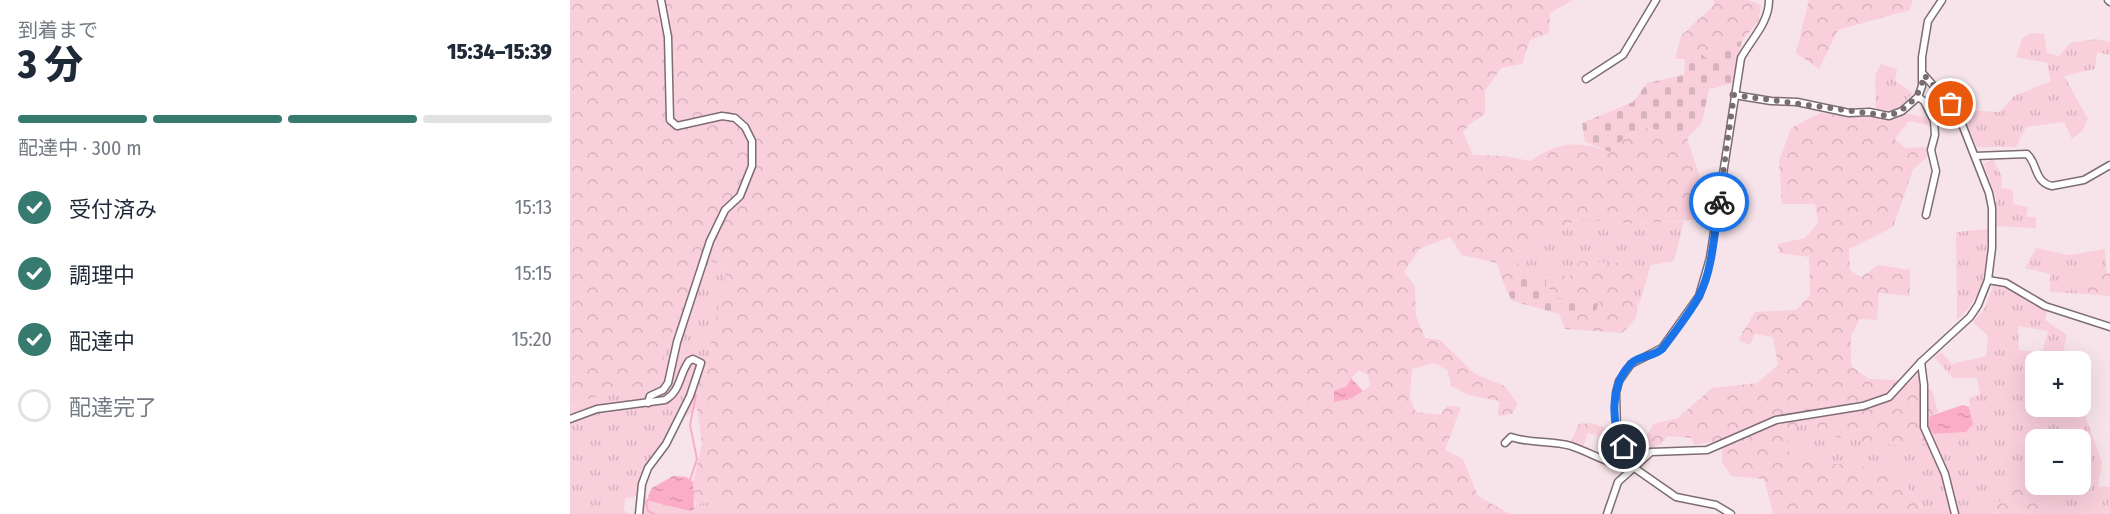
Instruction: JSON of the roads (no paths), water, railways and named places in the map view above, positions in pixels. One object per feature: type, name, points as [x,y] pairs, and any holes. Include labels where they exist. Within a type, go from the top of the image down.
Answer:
[{"type":"street","points":[[648,403],[650,396],[663,390],[668,383],[677,342],[710,241],[725,210],[740,195],[752,166],[752,141],[745,127],[735,118],[722,116],[677,126],[670,120],[668,37],[661,0]]},
{"type":"street","points":[[1586,79],[1623,55],[1656,0]]},
{"type":"street","points":[[1633,467],[1632,459],[1617,434],[1616,393],[1619,381],[1631,364],[1662,348],[1699,296],[1710,258],[1741,58],[1754,34],[1763,26],[1769,11],[1769,0]]},
{"type":"street","points":[[1734,95],[1889,116],[1902,111],[1918,97],[1924,75],[1922,57],[1928,21],[1942,0]]},
{"type":"street","points":[[1607,514],[1618,482],[1651,452],[1707,450],[1776,420],[1877,402],[1901,386],[1921,362],[1970,317],[1983,295],[1988,280],[1992,208],[1958,114],[1924,75]]},
{"type":"street","points":[[1918,97],[1924,101],[1934,121],[1935,135],[1931,150],[1936,171],[1926,215]]},
{"type":"street","points":[[1975,156],[2027,154],[2032,159],[2040,180],[2045,185],[2052,186],[2084,180],[2110,165]]},
{"type":"street","points":[[1988,280],[2006,283],[2045,306],[2110,327]]},
{"type":"street","points":[[570,419],[597,409],[648,403],[673,395],[689,361],[693,359],[701,363],[690,396],[666,444],[648,468],[642,484],[639,514]]},
{"type":"street","points":[[1921,362],[1924,385],[1924,427],[1945,474],[1955,514]]},
{"type":"street","points":[[1505,443],[1511,437],[1526,442],[1569,446],[1623,467],[1633,467],[1676,497],[1716,505],[1731,514]]},
{"type":"water","points":[[1351,378],[1363,391],[1352,398],[1334,402],[1334,391],[1347,386]]},
{"type":"water","points":[[1963,405],[1969,407],[1973,424],[1966,432],[1934,434],[1928,428],[1930,416]]},
{"type":"water","points":[[673,476],[686,477],[693,482],[694,509],[690,511],[650,501],[648,496],[652,488]]},
{"type":"waterway","points":[[689,483],[697,459],[690,425],[696,395]]},
{"type":"waterway","points":[[649,499],[646,502],[648,511],[654,514]]}]
